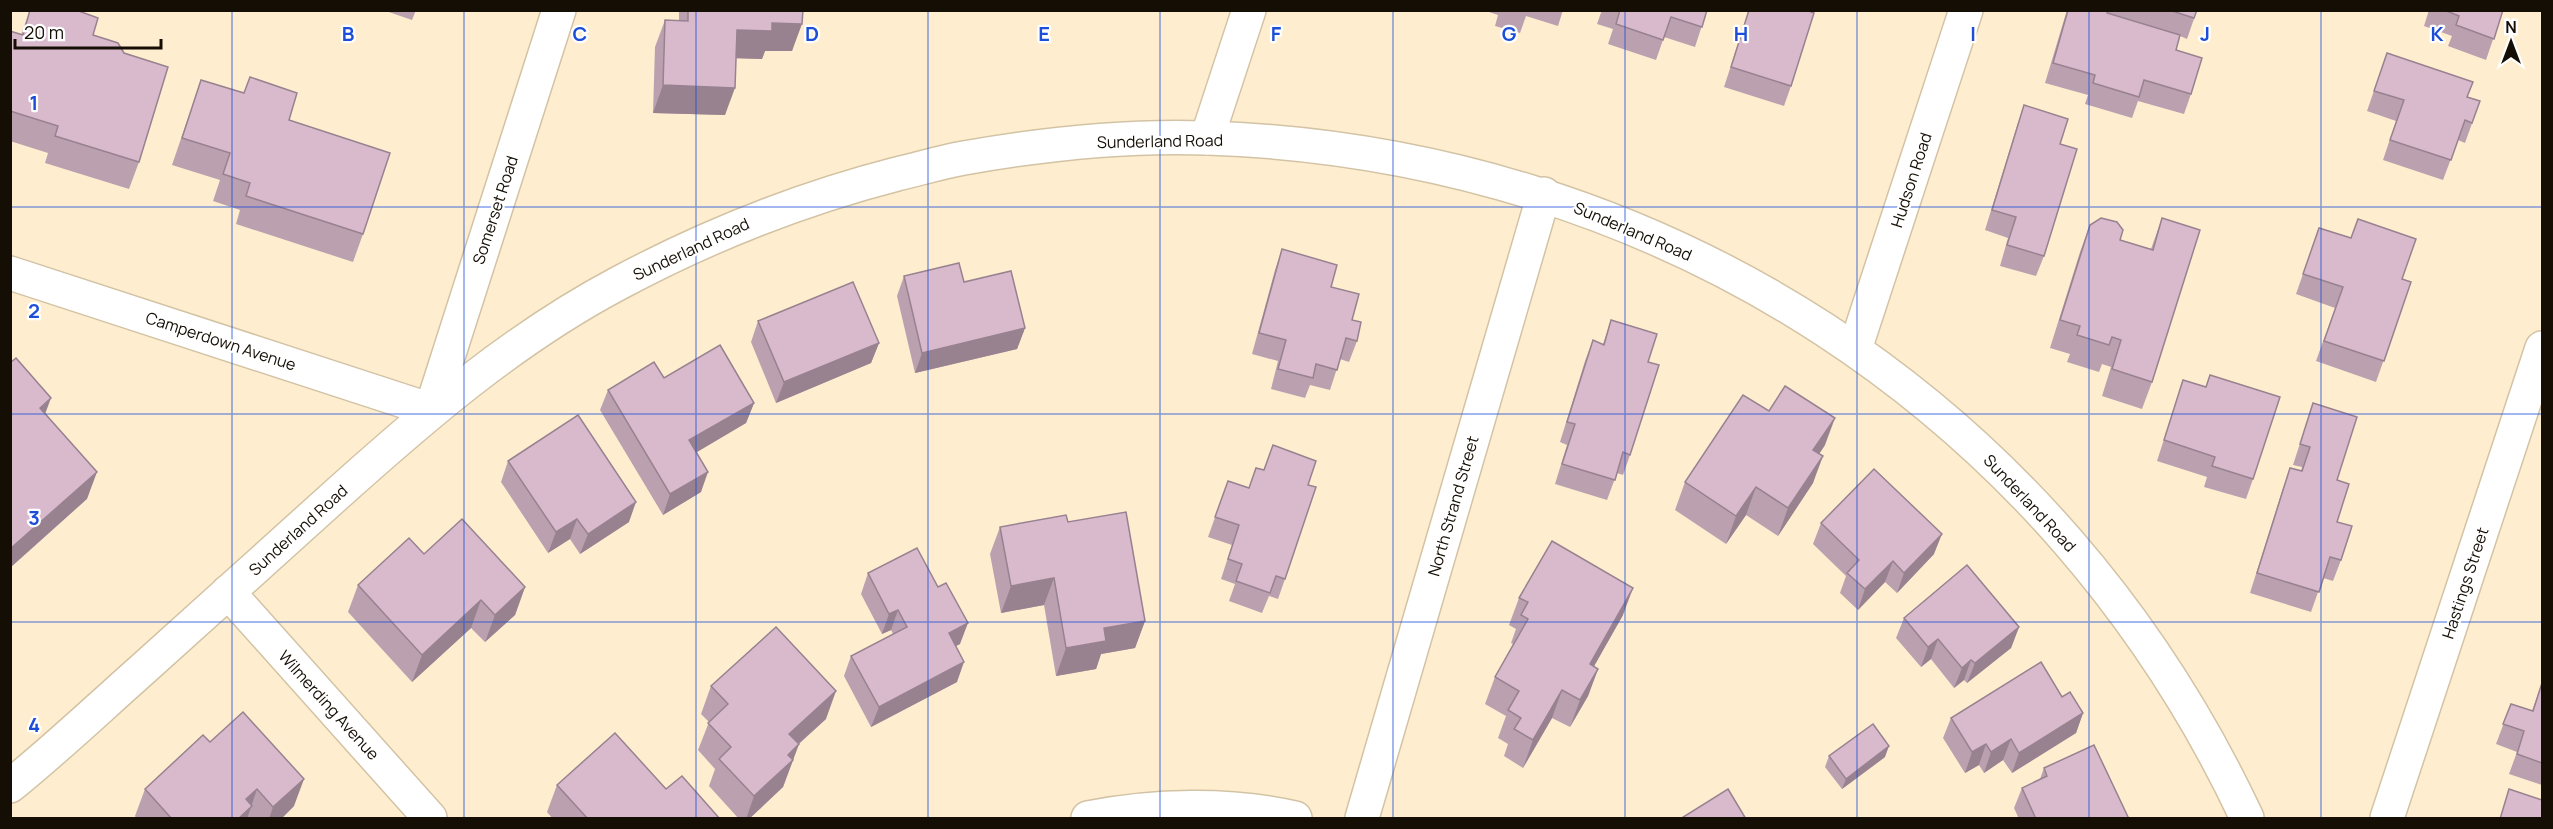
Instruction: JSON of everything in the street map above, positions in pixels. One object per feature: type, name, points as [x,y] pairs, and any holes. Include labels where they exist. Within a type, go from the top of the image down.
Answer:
[{"type":"street","name":"Somerset Road","points":[[431,410],[559,10]]},
{"type":"street","points":[[1207,138],[1250,10]]},
{"type":"street","name":"Hudson Road","points":[[1855,349],[1966,10]]},
{"type":"street","name":"Sunderland Road","points":[[10,786],[431,410],[528,338],[616,284],[726,230],[841,188],[960,159],[1103,140],[1207,138],[1348,149],[1468,173],[1544,194],[1662,239],[1753,285],[1855,349],[1963,434],[2028,497],[2109,590],[2168,673],[2220,761],[2247,819]]},
{"type":"street","name":"North Strand Street","points":[[1362,819],[1544,194]]},
{"type":"street","name":"Camperdown Avenue","points":[[10,273],[431,410]]},
{"type":"street","name":"Hastings Street","points":[[2387,819],[2542,348]]},
{"type":"street","name":"Wilmerding Avenue","points":[[228,592],[430,819]]},
{"type":"street","points":[[1088,819],[1118,812],[1193,807],[1278,814],[1295,819]]},
{"type":"building","points":[[30,10],[76,10],[98,18],[93,35],[118,43],[124,53],[168,67],[139,162],[55,136],[58,126],[10,111],[10,31],[23,35]]},
{"type":"building","points":[[688,10],[803,10],[802,24],[772,23],[772,31],[737,30],[735,88],[663,85],[665,20],[688,21]]},
{"type":"building","points":[[1620,10],[1707,10],[1702,27],[1671,17],[1663,40],[1616,24]]},
{"type":"building","points":[[1749,10],[1806,10],[1814,13],[1791,86],[1731,67]]},
{"type":"building","points":[[2068,10],[2107,10],[2107,13],[2180,35],[2176,50],[2202,58],[2191,94],[2144,80],[2139,97],[2093,83],[2095,75],[2053,63]]},
{"type":"building","points":[[2169,10],[2197,10],[2194,18]]},
{"type":"building","points":[[2444,10],[2503,10],[2494,39],[2456,25],[2459,16]]},
{"type":"building","points":[[2387,53],[2473,82],[2467,97],[2480,101],[2472,123],[2465,120],[2451,160],[2390,140],[2404,100],[2374,91]]},
{"type":"building","points":[[250,77],[297,93],[289,120],[390,153],[363,234],[246,196],[250,183],[223,174],[230,153],[182,138],[201,80],[244,93]]},
{"type":"building","points":[[2024,105],[2068,119],[2060,144],[2077,149],[2044,256],[2007,245],[2016,217],[1992,210]]},
{"type":"building","points":[[2101,218],[2117,222],[2123,230],[2120,240],[2153,250],[2162,218],[2200,230],[2152,382],[2112,369],[2121,340],[2112,337],[2109,345],[2077,335],[2080,326],[2060,320],[2090,225]]},
{"type":"building","points":[[2358,219],[2416,239],[2402,279],[2411,282],[2384,361],[2324,341],[2343,287],[2303,274],[2319,228],[2351,238]]},
{"type":"building","points":[[1282,249],[1337,265],[1331,287],[1359,294],[1352,320],[1361,322],[1357,341],[1346,338],[1337,370],[1316,364],[1313,378],[1278,369],[1286,340],[1259,333]]},
{"type":"building","points":[[959,263],[964,282],[1011,271],[1025,328],[922,353],[904,276]]},
{"type":"building","points":[[853,282],[879,343],[784,382],[758,321]]},
{"type":"building","points":[[1611,320],[1657,334],[1648,362],[1659,365],[1630,455],[1623,452],[1615,480],[1562,464],[1575,424],[1567,422],[1593,340],[1604,345]]},
{"type":"building","points":[[720,345],[754,403],[689,440],[708,472],[670,494],[608,390],[654,362],[664,378]]},
{"type":"building","points":[[16,358],[51,398],[40,408],[97,472],[10,549],[10,363]]},
{"type":"building","points":[[2210,375],[2280,397],[2253,479],[2212,466],[2215,457],[2164,440],[2183,380],[2206,387]]},
{"type":"building","points":[[1785,386],[1835,418],[1813,450],[1823,456],[1788,508],[1756,487],[1736,516],[1685,482],[1743,395],[1769,411]]},
{"type":"building","points":[[2313,403],[2357,417],[2337,480],[2349,484],[2337,522],[2352,526],[2341,560],[2330,557],[2319,592],[2257,573],[2290,468],[2302,471],[2310,447],[2300,444]]},
{"type":"building","points":[[578,415],[636,502],[588,534],[577,519],[556,532],[508,461]]},
{"type":"building","points":[[1273,445],[1316,461],[1308,485],[1316,487],[1285,579],[1276,576],[1270,593],[1236,581],[1242,564],[1228,559],[1239,525],[1215,517],[1228,481],[1249,488],[1256,468],[1264,470]]},
{"type":"building","points":[[1874,469],[1942,534],[1904,573],[1893,561],[1865,589],[1847,573],[1859,560],[1821,523]]},
{"type":"building","points":[[1126,512],[1145,621],[1104,628],[1106,641],[1066,648],[1054,578],[1011,586],[1000,527],[1066,515],[1068,522]]},
{"type":"building","points":[[462,519],[525,587],[495,615],[481,600],[422,655],[358,585],[409,538],[424,554]]},
{"type":"building","points":[[1552,541],[1633,588],[1590,664],[1598,669],[1580,700],[1562,690],[1533,740],[1514,729],[1521,718],[1508,710],[1519,691],[1495,677],[1528,619],[1521,615],[1528,602],[1519,598]]},
{"type":"building","points":[[917,548],[938,587],[946,583],[968,623],[949,633],[964,662],[879,707],[851,656],[907,627],[898,610],[889,614],[868,573]]},
{"type":"building","points":[[1967,565],[2019,627],[1975,663],[1971,660],[1962,668],[1938,639],[1928,647],[1904,618]]},
{"type":"building","points":[[776,627],[836,691],[789,734],[799,744],[788,755],[793,760],[754,796],[719,759],[731,747],[708,723],[728,704],[711,686]]},
{"type":"building","points":[[2041,662],[2062,697],[2070,692],[2083,713],[2019,753],[2011,739],[1991,752],[1986,744],[1972,752],[1951,718]]},
{"type":"building","points":[[2542,683],[2542,763],[2517,754],[2524,731],[2503,724],[2511,704],[2533,711]]},
{"type":"building","points":[[243,712],[304,779],[273,807],[257,789],[246,799],[252,806],[238,819],[172,819],[145,789],[203,735],[210,742]]},
{"type":"building","points":[[1873,724],[1889,746],[1846,779],[1829,756]]},
{"type":"building","points":[[615,733],[666,789],[682,776],[720,819],[588,819],[557,785]]},
{"type":"building","points":[[2094,745],[2129,819],[2036,819],[2022,788],[2047,776],[2044,768]]},
{"type":"building","points":[[1728,789],[1746,819],[1680,819]]},
{"type":"building","points":[[2509,789],[2542,800],[2542,819],[2500,819]]}]
